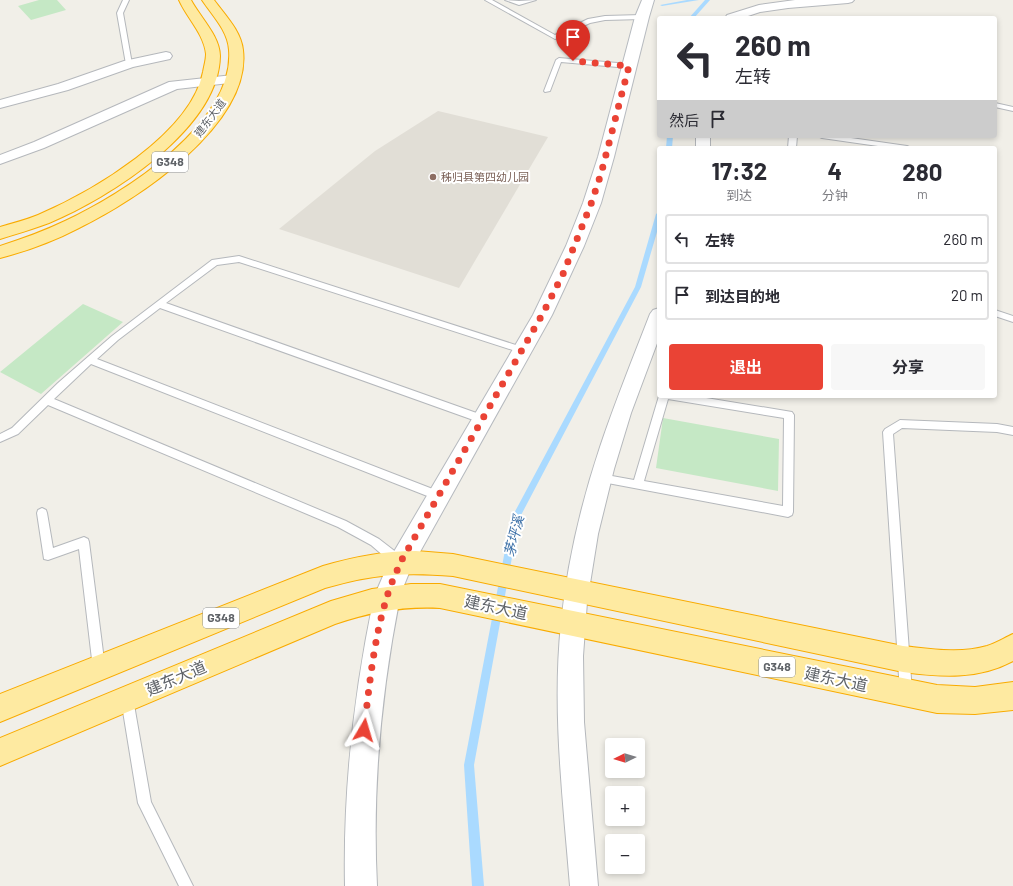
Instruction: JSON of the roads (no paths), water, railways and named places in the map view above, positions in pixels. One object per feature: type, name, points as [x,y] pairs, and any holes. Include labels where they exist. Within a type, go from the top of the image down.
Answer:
[{"type":"highway","name":"建东大道","points":[[0,233],[42,219],[96,193],[138,165],[185,121],[195,108],[209,81],[213,62],[211,44],[185,0]]},
{"type":"highway","name":"建东大道","points":[[0,252],[48,235],[81,221],[110,205],[141,185],[176,158],[207,125],[219,109],[233,78],[236,64],[236,51],[233,38],[208,0]]},
{"type":"highway","name":"G348","points":[[0,708],[323,577],[356,567],[400,563],[422,562],[449,565],[903,659],[957,665],[981,662],[1002,654],[1013,647]]},
{"type":"highway","name":"建东大道","points":[[0,752],[331,613],[359,603],[387,597],[415,594],[440,596],[906,694],[937,699],[969,701],[1001,699],[1013,696]]},
{"type":"main road","points":[[361,886],[360,811],[363,745],[370,686],[387,597],[400,563],[522,350],[563,274],[591,204],[601,174],[645,9]]},
{"type":"street","points":[[735,16],[742,13],[773,6],[848,0]]},
{"type":"street","points":[[0,104],[70,85],[129,64],[166,56]]},
{"type":"street","points":[[0,160],[39,145],[164,89],[186,83],[233,78]]},
{"type":"street","points":[[584,886],[570,704],[573,624],[577,591],[582,560],[601,478],[611,445],[657,319]]},
{"type":"lane","points":[[126,0],[120,13],[129,64]]},
{"type":"lane","points":[[488,0],[555,37],[588,21],[645,9]]},
{"type":"lane","points":[[508,0],[519,3],[533,0]]},
{"type":"lane","points":[[547,91],[559,60],[629,66]]},
{"type":"lane","points":[[997,105],[1013,109]]},
{"type":"lane","points":[[836,138],[893,146]]},
{"type":"lane","points":[[0,438],[15,431],[115,338],[215,262],[239,259],[522,350]]},
{"type":"lane","points":[[159,304],[482,419]]},
{"type":"lane","points":[[997,314],[1013,319]]},
{"type":"lane","points":[[90,360],[439,496]]},
{"type":"lane","points":[[638,485],[663,398]]},
{"type":"lane","points":[[601,478],[788,512],[789,415],[683,398]]},
{"type":"lane","points":[[47,400],[342,524],[375,542],[400,563]]},
{"type":"lane","points":[[906,694],[888,432],[900,424],[996,428],[1013,431]]},
{"type":"lane","points":[[42,513],[48,555],[84,542],[99,668]]},
{"type":"lane","points":[[126,699],[144,803],[186,886]]},
{"type":"waterway","points":[[662,5],[697,0]]},
{"type":"waterway","name":"茅坪溪","points":[[693,16],[708,0]]},
{"type":"waterway","name":"茅坪溪","points":[[669,146],[670,138]]},
{"type":"waterway","name":"茅坪溪","points":[[478,886],[469,765],[515,519],[638,287],[657,221]]},
{"type":"place","name":"秭归县第四幼儿园","points":[[433,177]]}]
